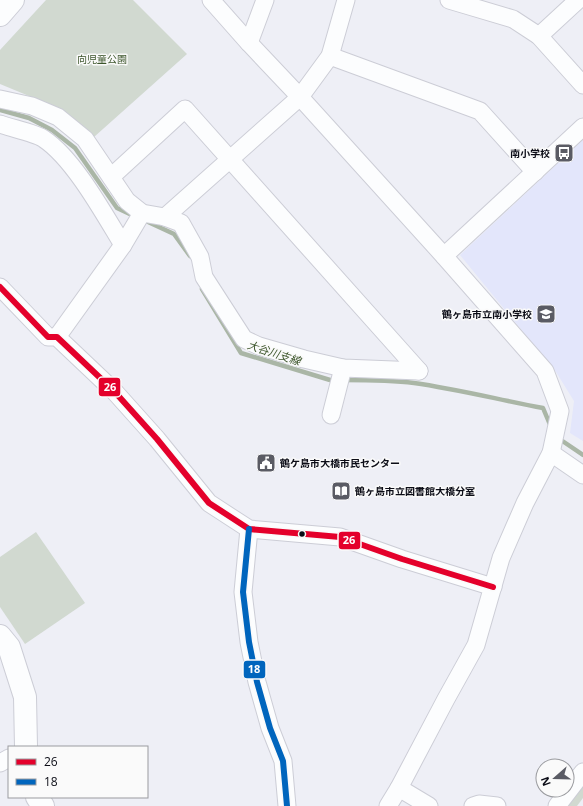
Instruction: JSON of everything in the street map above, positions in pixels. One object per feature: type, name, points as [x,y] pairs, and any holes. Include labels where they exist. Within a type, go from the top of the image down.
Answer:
[{"type":"main road","points":[[0,15],[13,0]]},
{"type":"main road","points":[[0,636],[9,647],[26,697],[26,746]]},
{"type":"street","points":[[211,0],[248,43],[300,97],[444,256],[545,371],[560,411],[551,453],[525,503],[501,558],[476,645],[388,806]]},
{"type":"street","points":[[248,43],[265,0]]},
{"type":"street","points":[[165,217],[300,97],[330,56],[346,0]]},
{"type":"street","points":[[449,0],[513,20],[539,36],[583,85]]},
{"type":"street","points":[[539,36],[578,0]]},
{"type":"street","points":[[330,56],[480,112],[535,172]]},
{"type":"street","points":[[0,99],[32,106],[58,118],[85,139],[127,201],[142,213],[165,217],[181,223],[200,256],[204,277],[244,339],[259,346],[343,368],[419,371],[184,109],[111,177]]},
{"type":"street","points":[[0,124],[43,138],[62,154],[103,212],[123,245]]},
{"type":"street","points":[[444,256],[583,127]]},
{"type":"street","points":[[57,337],[123,245],[142,213]]},
{"type":"street","points":[[0,287],[48,337],[57,337],[114,391],[157,439],[209,504],[248,529],[340,537],[402,559],[493,587]]},
{"type":"street","points":[[331,415],[343,368]]},
{"type":"street","points":[[551,453],[583,475]]},
{"type":"street","points":[[248,529],[243,592],[249,642],[257,682],[270,728],[283,762],[287,806]]},
{"type":"street","points":[[557,806],[583,772]]},
{"type":"street","points":[[399,788],[429,806]]},
{"type":"street","points":[[473,806],[479,804],[496,806]]},
{"type":"shaded area","name":"鶴ヶ島市立南小学校","points":[[583,140],[583,441],[570,433],[574,401],[556,372],[460,255]]},
{"type":"green space","name":"向児童公園","points":[[46,0],[133,0],[187,54],[94,137],[58,108],[0,84],[0,50]]},
{"type":"green space","points":[[36,532],[85,603],[25,644],[0,607],[0,557]]},
{"type":"green space","points":[[583,779],[583,798],[577,806],[562,806],[568,798],[575,798],[575,789]]},
{"type":"waterway","name":"大谷川支線","points":[[0,110],[29,118],[52,130],[75,148],[117,208],[134,216]]},
{"type":"waterway","name":"大谷川支線","points":[[146,221],[174,234],[190,256]]},
{"type":"waterway","name":"大谷川支線","points":[[202,289],[241,353],[330,380],[336,380]]},
{"type":"waterway","name":"大谷川支線","points":[[344,380],[414,383],[543,408],[551,427]]},
{"type":"waterway","name":"大谷川支線","points":[[558,438],[583,455]]},
{"type":"transit line","name":"26","points":[[0,287],[48,337],[57,337],[114,391],[157,439],[209,503],[249,529],[340,537],[402,559],[493,587]]},
{"type":"transit line","name":"18","points":[[249,529],[243,592],[249,642],[257,682],[270,728],[283,761],[287,806]]},
{"type":"place","name":"南小学校","points":[[564,153]]},
{"type":"place","name":"鶴ヶ島市立南小学校","points":[[546,314]]},
{"type":"place","name":"鶴ケ島市大橋市民センター","points":[[266,463]]},
{"type":"place","name":"鶴ヶ島市立図書館大橋分室","points":[[341,491]]}]
